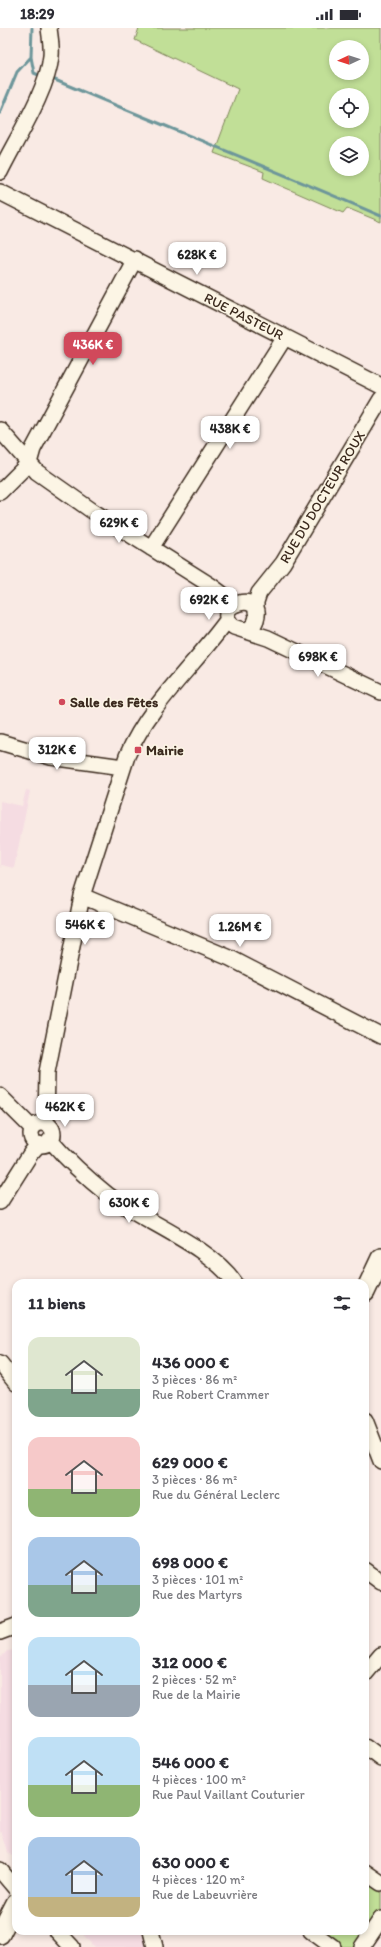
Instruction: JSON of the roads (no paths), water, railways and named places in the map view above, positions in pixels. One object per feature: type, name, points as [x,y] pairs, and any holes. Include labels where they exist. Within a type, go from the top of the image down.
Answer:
[{"type":"main road","points":[[369,1284],[381,1258]]},
{"type":"main road","points":[[0,1934],[12,1912]]},
{"type":"street","points":[[0,172],[34,107],[44,81],[51,56],[49,28]]},
{"type":"street","name":"RUE PASTEUR","points":[[0,192],[381,386]]},
{"type":"street","points":[[0,492],[29,463],[33,449],[135,260]]},
{"type":"street","points":[[152,548],[285,337]]},
{"type":"street","name":"RUE DU DOCTEUR ROUX","points":[[234,608],[259,592],[283,563],[381,399]]},
{"type":"street","points":[[0,430],[37,472],[85,505],[210,585],[226,597],[234,608]]},
{"type":"street","points":[[212,640],[224,633],[253,626],[256,614],[256,602],[259,592]]},
{"type":"street","points":[[232,1279],[228,1273],[208,1256],[108,1195],[59,1150],[45,1142],[31,1138],[39,1126],[47,1072],[82,896],[123,767],[132,745],[152,712],[212,640],[234,608],[251,605],[268,638]]},
{"type":"street","points":[[234,608],[230,624],[268,638],[381,692]]},
{"type":"street","points":[[0,742],[51,757],[123,767]]},
{"type":"street","points":[[82,896],[230,958],[381,1036]]},
{"type":"street","points":[[0,1096],[39,1126]]},
{"type":"street","points":[[0,1202],[31,1153],[45,1142]]},
{"type":"street","points":[[0,1363],[12,1378]]},
{"type":"street","points":[[369,1430],[381,1461]]},
{"type":"street","points":[[369,1573],[381,1582]]},
{"type":"street","points":[[0,1632],[12,1628]]},
{"type":"street","points":[[369,1669],[381,1655]]},
{"type":"street","points":[[369,1749],[381,1758]]},
{"type":"street","points":[[0,1870],[12,1884]]},
{"type":"street","points":[[369,1875],[381,1883]]},
{"type":"street","points":[[362,1947],[381,1919]]},
{"type":"street","points":[[61,1935],[72,1947]]},
{"type":"street","points":[[152,1935],[154,1947]]},
{"type":"street","points":[[316,1935],[333,1947]]},
{"type":"waterway","points":[[32,28],[31,57],[34,73],[41,76]]},
{"type":"waterway","points":[[0,113],[17,72],[31,57]]},
{"type":"waterway","points":[[55,80],[381,216]]},
{"type":"place","name":"Salle des Fêtes","points":[[62,702]]},
{"type":"place","name":"Mairie","points":[[138,750]]}]
